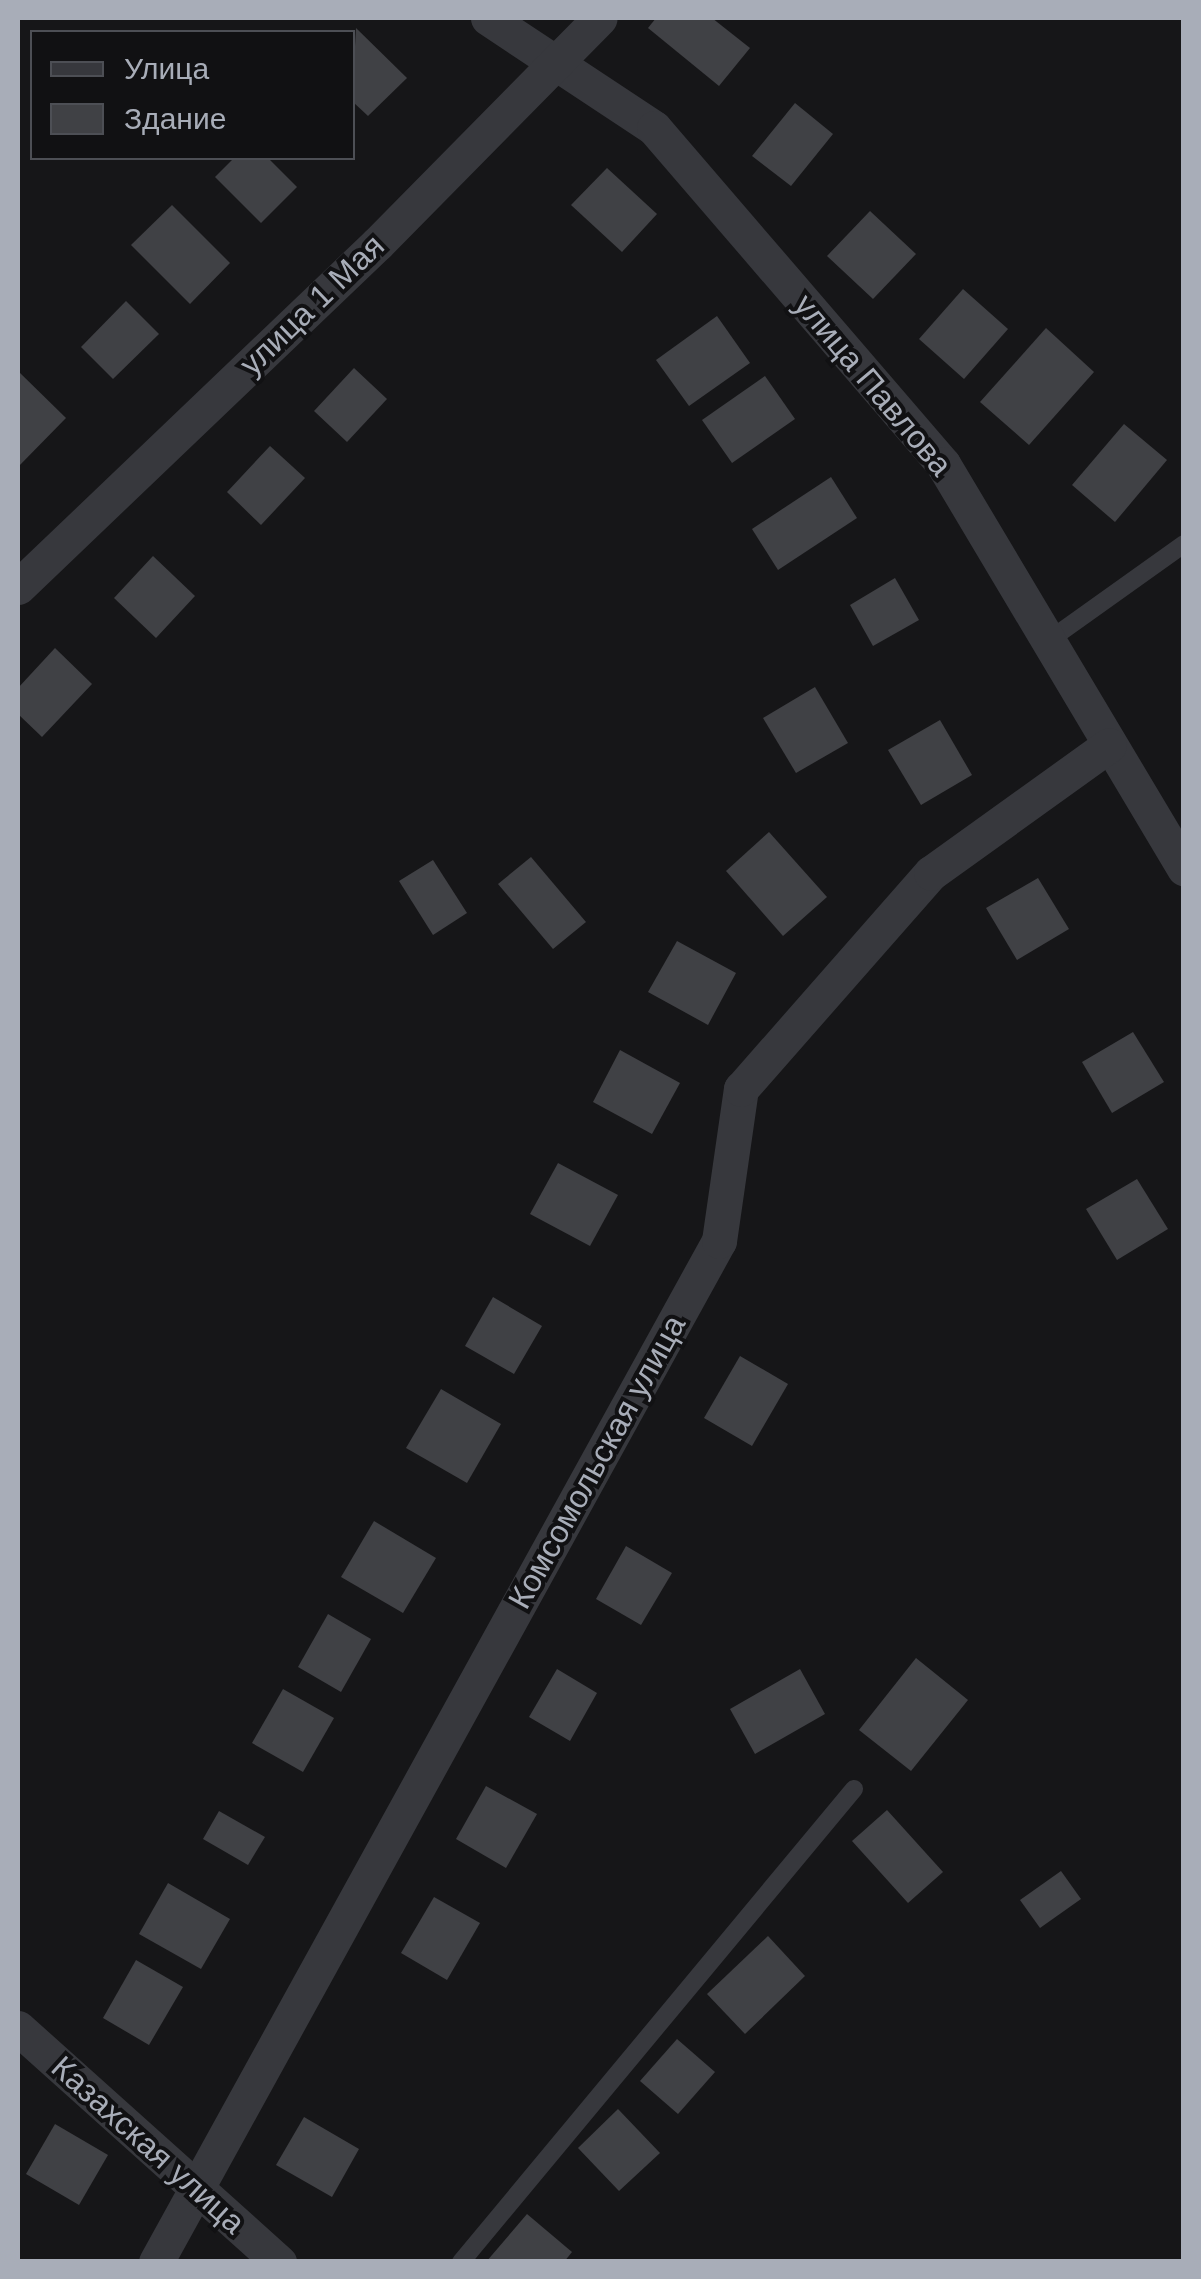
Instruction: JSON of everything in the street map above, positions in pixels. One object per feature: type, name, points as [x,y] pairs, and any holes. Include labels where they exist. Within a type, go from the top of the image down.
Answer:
[{"type":"street","name":"улица Павлова","points":[[488,18],[554,66],[654,128],[943,464],[1184,868]]},
{"type":"street","name":"улица 1 Мая","points":[[18,587],[600,18]]},
{"type":"street","name":"Комсомольская улица","points":[[156,2262],[719,1241],[741,1089],[931,873],[1108,744]]},
{"type":"street","name":"Казахская улица","points":[[18,2028],[279,2262]]},
{"type":"lane","points":[[1048,641],[1184,544]]},
{"type":"lane","points":[[461,2262],[854,1790]]},
{"type":"building","points":[[656,18],[712,18],[750,48],[719,86],[648,28]]},
{"type":"building","points":[[356,28],[407,78],[368,116],[355,104]]},
{"type":"building","points":[[795,103],[833,134],[791,186],[752,156]]},
{"type":"building","points":[[232,160],[270,160],[297,187],[261,223],[215,177]]},
{"type":"building","points":[[607,168],[657,214],[622,252],[571,205]]},
{"type":"building","points":[[172,205],[230,263],[190,304],[131,245]]},
{"type":"building","points":[[870,211],[916,254],[873,299],[827,256]]},
{"type":"building","points":[[963,289],[1008,329],[964,379],[919,339]]},
{"type":"building","points":[[126,301],[159,334],[113,379],[81,347]]},
{"type":"building","points":[[717,316],[750,363],[689,406],[656,360]]},
{"type":"building","points":[[1046,328],[1094,372],[1029,445],[980,402]]},
{"type":"building","points":[[354,368],[387,399],[347,442],[314,411]]},
{"type":"building","points":[[18,371],[66,418],[18,467]]},
{"type":"building","points":[[765,376],[795,419],[732,463],[702,420]]},
{"type":"building","points":[[1124,424],[1167,460],[1115,522],[1072,485]]},
{"type":"building","points":[[270,446],[305,478],[261,525],[227,492]]},
{"type":"building","points":[[831,477],[857,518],[778,570],[752,529]]},
{"type":"building","points":[[153,556],[195,596],[156,638],[114,598]]},
{"type":"building","points":[[895,578],[919,620],[873,646],[850,605]]},
{"type":"building","points":[[55,648],[92,684],[42,737],[18,714],[18,688]]},
{"type":"building","points":[[815,687],[848,743],[796,773],[763,718]]},
{"type":"building","points":[[940,720],[972,775],[921,805],[888,750]]},
{"type":"building","points":[[769,832],[827,897],[783,936],[726,871]]},
{"type":"building","points":[[531,857],[586,922],[553,949],[498,884]]},
{"type":"building","points":[[433,860],[467,913],[433,935],[399,881]]},
{"type":"building","points":[[1038,878],[1069,929],[1017,960],[986,908]]},
{"type":"building","points":[[677,941],[736,973],[708,1025],[648,992]]},
{"type":"building","points":[[1133,1032],[1164,1082],[1112,1113],[1082,1062]]},
{"type":"building","points":[[620,1050],[680,1083],[652,1134],[593,1102]]},
{"type":"building","points":[[558,1163],[618,1195],[590,1246],[530,1214]]},
{"type":"building","points":[[1137,1179],[1168,1229],[1117,1260],[1086,1209]]},
{"type":"building","points":[[493,1297],[542,1326],[514,1374],[465,1346]]},
{"type":"building","points":[[740,1356],[788,1384],[752,1446],[704,1418]]},
{"type":"building","points":[[441,1389],[501,1424],[467,1483],[406,1448]]},
{"type":"building","points":[[374,1521],[436,1558],[403,1613],[341,1577]]},
{"type":"building","points":[[626,1546],[672,1573],[641,1625],[596,1599]]},
{"type":"building","points":[[328,1614],[371,1639],[341,1692],[298,1667]]},
{"type":"building","points":[[916,1658],[968,1700],[911,1771],[859,1730]]},
{"type":"building","points":[[557,1669],[597,1693],[570,1741],[529,1717]]},
{"type":"building","points":[[800,1669],[825,1714],[755,1754],[730,1709]]},
{"type":"building","points":[[283,1689],[334,1718],[303,1772],[252,1743]]},
{"type":"building","points":[[486,1786],[537,1814],[506,1868],[456,1839]]},
{"type":"building","points":[[887,1810],[943,1872],[908,1903],[852,1841]]},
{"type":"building","points":[[219,1811],[265,1837],[248,1865],[203,1839]]},
{"type":"building","points":[[1061,1871],[1081,1899],[1040,1928],[1020,1900]]},
{"type":"building","points":[[168,1883],[230,1919],[201,1969],[139,1934]]},
{"type":"building","points":[[434,1897],[480,1923],[447,1980],[401,1953]]},
{"type":"building","points":[[768,1936],[805,1976],[745,2034],[707,1994]]},
{"type":"building","points":[[136,1960],[183,1987],[149,2045],[103,2018]]},
{"type":"building","points":[[677,2039],[715,2072],[678,2114],[640,2081]]},
{"type":"building","points":[[618,2109],[660,2153],[619,2191],[578,2148]]},
{"type":"building","points":[[304,2117],[359,2149],[332,2197],[276,2165]]},
{"type":"building","points":[[55,2124],[108,2155],[79,2205],[26,2174]]},
{"type":"building","points":[[527,2214],[572,2252],[564,2262],[486,2262]]}]
